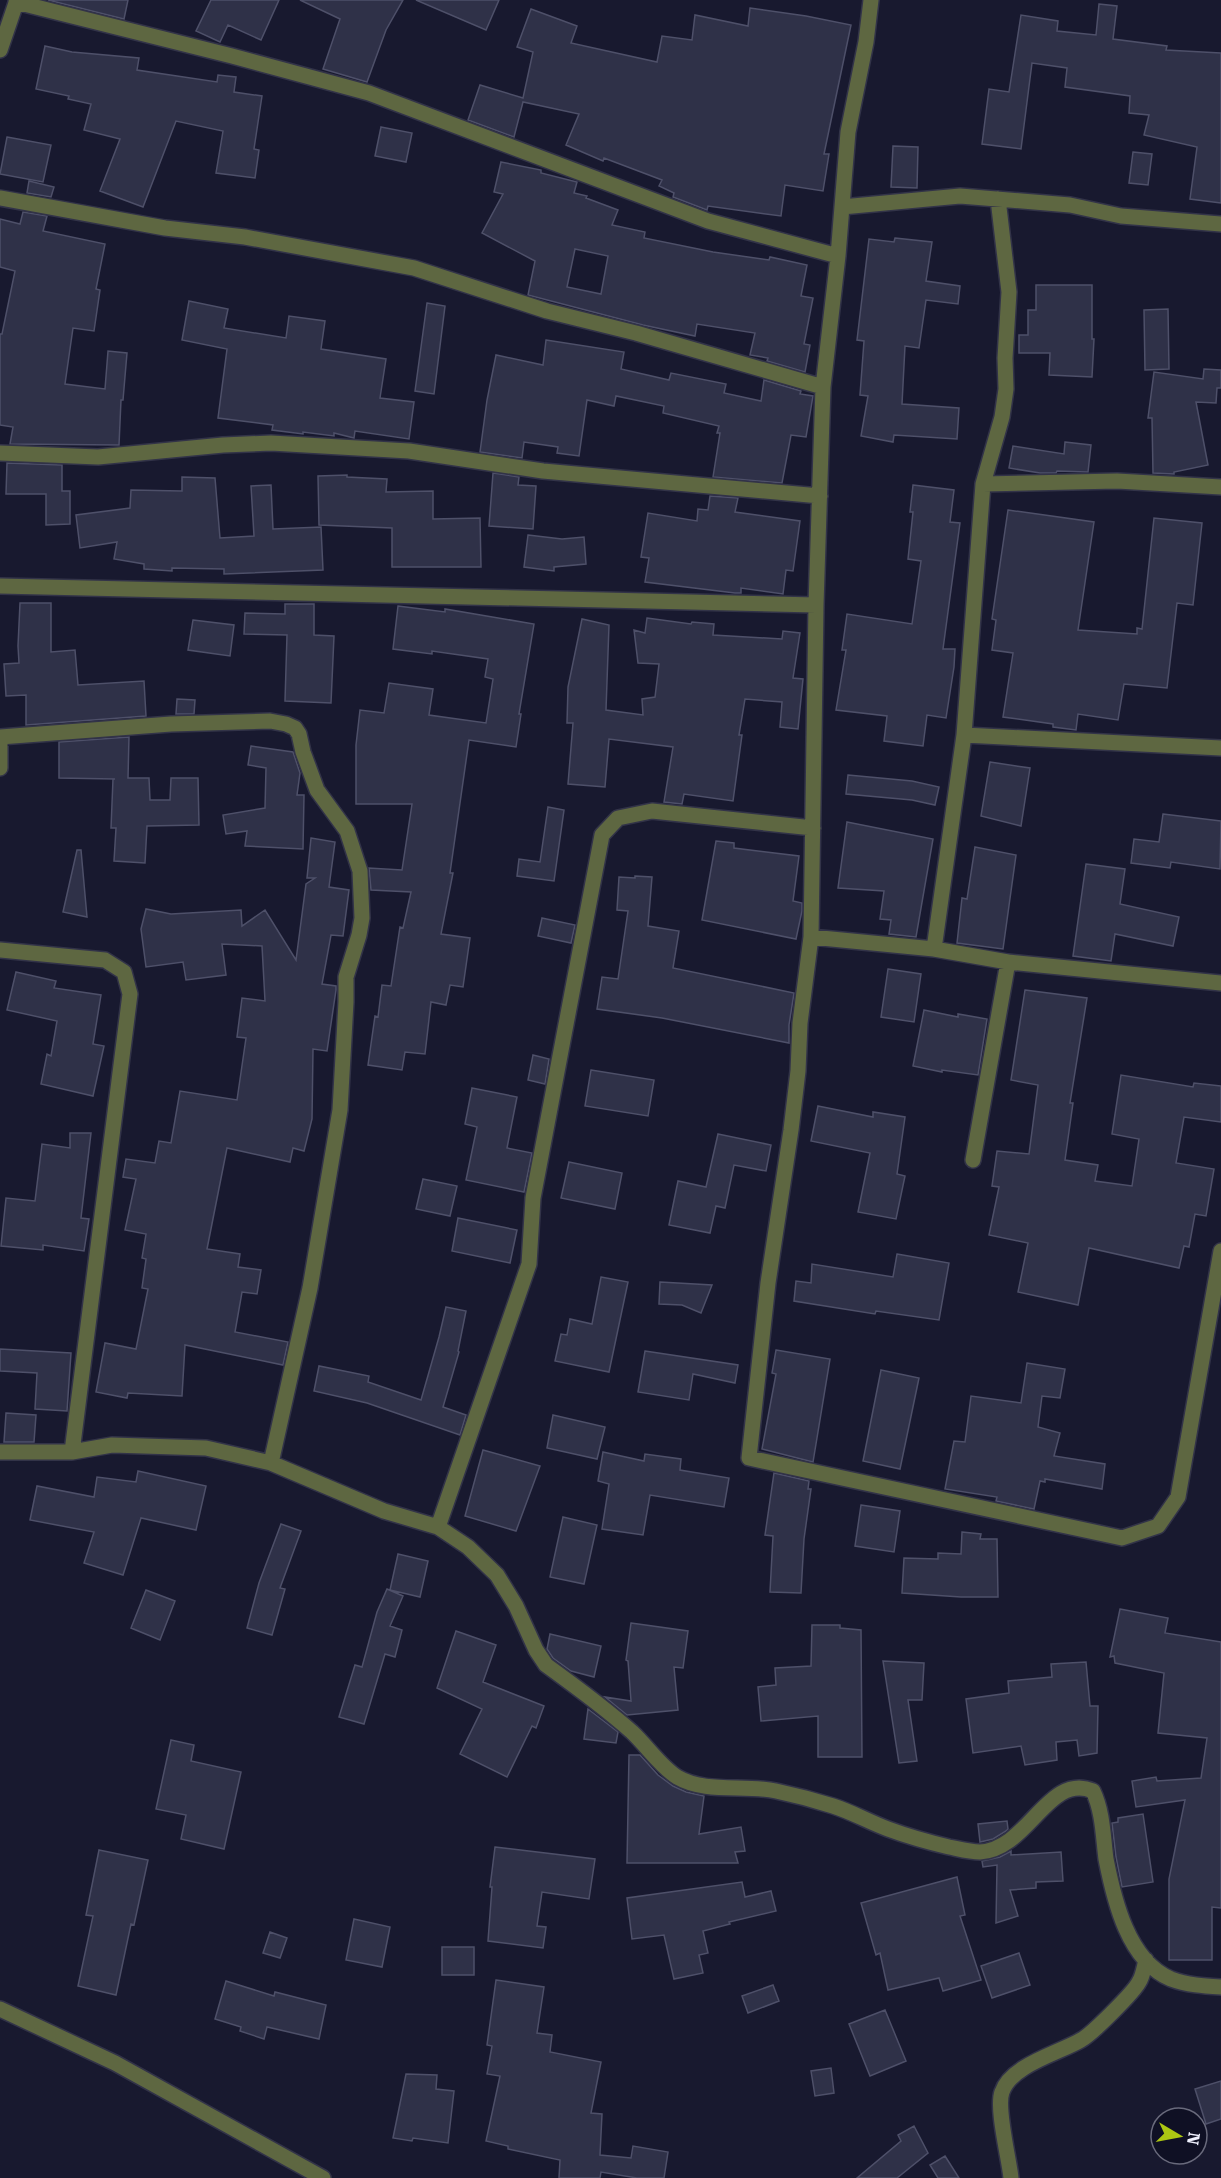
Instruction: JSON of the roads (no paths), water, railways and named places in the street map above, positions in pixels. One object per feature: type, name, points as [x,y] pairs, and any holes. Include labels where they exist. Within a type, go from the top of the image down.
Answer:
[{"type":"street","points":[[871,0],[866,42],[848,132],[838,256],[823,387],[816,605],[811,937],[800,1023],[798,1071],[791,1130],[768,1283],[749,1458],[1122,1538],[1158,1526],[1178,1497],[1221,1251]]},
{"type":"street","points":[[0,50],[16,1],[369,93],[708,221],[838,256]]},
{"type":"street","points":[[842,207],[960,196],[1070,205],[1121,216],[1221,224]]},
{"type":"street","points":[[0,198],[165,228],[246,237],[414,268],[547,311],[636,333],[823,387]]},
{"type":"street","points":[[934,949],[964,735],[983,484],[1002,417],[1006,389],[1005,358],[1009,292],[998,199]]},
{"type":"street","points":[[0,453],[98,457],[223,445],[271,443],[409,451],[543,471],[820,496]]},
{"type":"street","points":[[983,484],[1117,481],[1221,487]]},
{"type":"street","points":[[0,586],[816,605]]},
{"type":"street","points":[[0,768],[0,737],[171,724],[270,721],[295,728],[317,790],[347,831],[360,871],[362,918],[346,977],[340,1110],[310,1288],[271,1463]]},
{"type":"street","points":[[964,735],[1221,748]]},
{"type":"street","points":[[438,1527],[529,1264],[533,1198],[602,835],[618,818],[652,811],[813,828]]},
{"type":"street","points":[[811,937],[934,949],[1008,962],[1221,983]]},
{"type":"street","points":[[0,950],[105,960],[124,972],[130,994],[72,1452]]},
{"type":"street","points":[[973,1160],[1008,962]]},
{"type":"street","points":[[0,1452],[72,1452],[112,1445],[206,1448],[271,1463],[384,1511],[438,1527],[468,1547],[497,1575],[516,1606],[536,1650],[546,1665],[633,1733],[675,1776],[681,1779],[718,1787],[772,1790],[834,1806],[887,1829],[932,1843],[981,1852],[1002,1847],[1064,1791],[1074,1787],[1093,1791],[1099,1803],[1107,1859],[1120,1914],[1127,1933],[1146,1960],[1158,1972],[1191,1984],[1221,1987]]},
{"type":"street","points":[[1011,2178],[1000,2107],[1003,2089],[1014,2075],[1032,2063],[1095,2031],[1139,1983],[1146,1960]]},
{"type":"street","points":[[1139,1983],[1165,1975]]},
{"type":"street","points":[[0,2008],[115,2063],[323,2178]]}]
